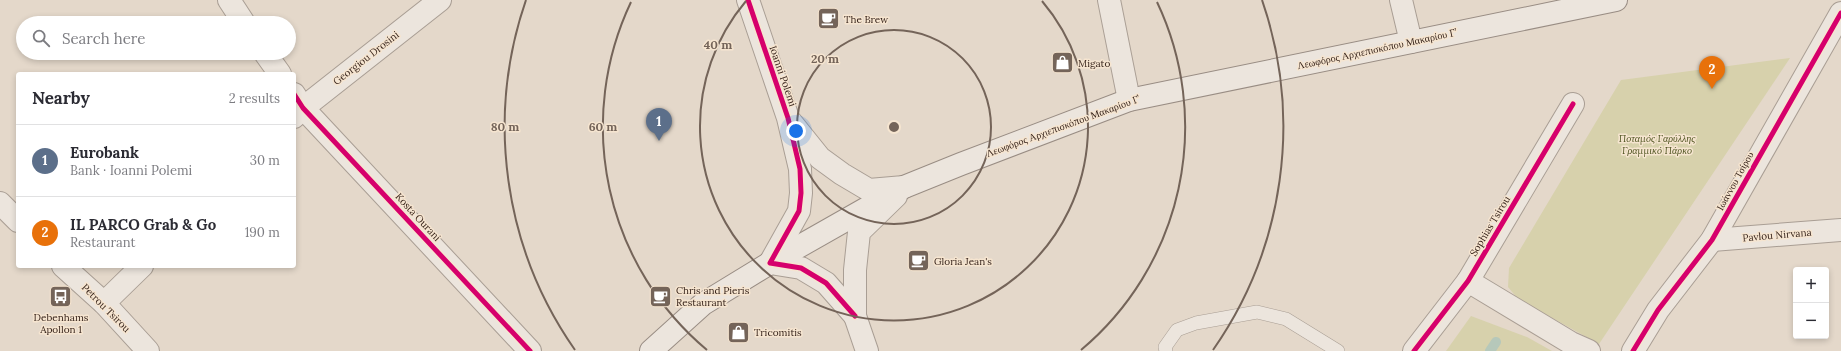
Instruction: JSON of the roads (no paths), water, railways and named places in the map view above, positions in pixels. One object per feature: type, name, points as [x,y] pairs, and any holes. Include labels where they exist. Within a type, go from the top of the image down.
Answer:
[{"type":"street","points":[[229,0],[239,16]]},
{"type":"street","name":"Georgiou Drosini","points":[[297,106],[440,0]]},
{"type":"street","name":"Ioanni Polemi","points":[[748,0],[788,118],[800,168],[801,193],[799,211],[770,263]]},
{"type":"street","points":[[1109,0],[1129,100]]},
{"type":"street","points":[[1401,0],[1411,42]]},
{"type":"street","name":"Λεωφόρος Αρχιεπισκόπου Μακαρίου Γ’","points":[[651,351],[703,304],[770,263],[904,187],[1129,100],[1616,0]]},
{"type":"street","name":"Ιωάννου Τσίρου","points":[[1633,351],[1658,310],[1712,240],[1841,12]]},
{"type":"street","points":[[270,60],[279,72]]},
{"type":"street","name":"Sophias Tsirou","points":[[1414,351],[1468,281],[1573,104]]},
{"type":"street","name":"Kosta Ourani","points":[[297,106],[530,351]]},
{"type":"street","name":"Ioanni Polemi","points":[[788,118],[820,158],[842,174],[869,190],[904,187]]},
{"type":"street","points":[[867,351],[855,316],[855,270],[859,232],[904,187]]},
{"type":"street","points":[[0,203],[16,219]]},
{"type":"street","name":"Pavlou Nirvana","points":[[1712,240],[1841,230]]},
{"type":"street","points":[[770,263],[801,268],[826,283],[855,316]]},
{"type":"street","name":"Petrou Tsirou","points":[[65,268],[104,303],[148,351]]},
{"type":"street","points":[[104,303],[140,268]]},
{"type":"street","points":[[1468,281],[1571,343],[1589,351]]},
{"type":"lane","points":[[1166,351],[1165,347],[1177,330],[1196,323],[1257,312],[1286,319],[1338,351]]},
{"type":"waterway","points":[[1490,351],[1496,342]]},
{"type":"place","name":"The Brew","points":[[829,19]]},
{"type":"place","name":"Migato","points":[[1063,63]]},
{"type":"place","name":"IL PARCO Grab & Go","points":[[1712,89]]},
{"type":"place","name":"Eurobank","points":[[659,141]]},
{"type":"place","name":"Gloria Jean's","points":[[918,261]]},
{"type":"place","name":"Chris and Pieris Restaurant","points":[[661,296]]},
{"type":"place","name":"Debenhams Apollon 1","points":[[61,297]]},
{"type":"place","name":"Tricomitis","points":[[739,332]]},
{"type":"park label","name":"Ποταμός Γαρύλλης Γραμμικό Πάρκο","points":[[1657,144]]}]
